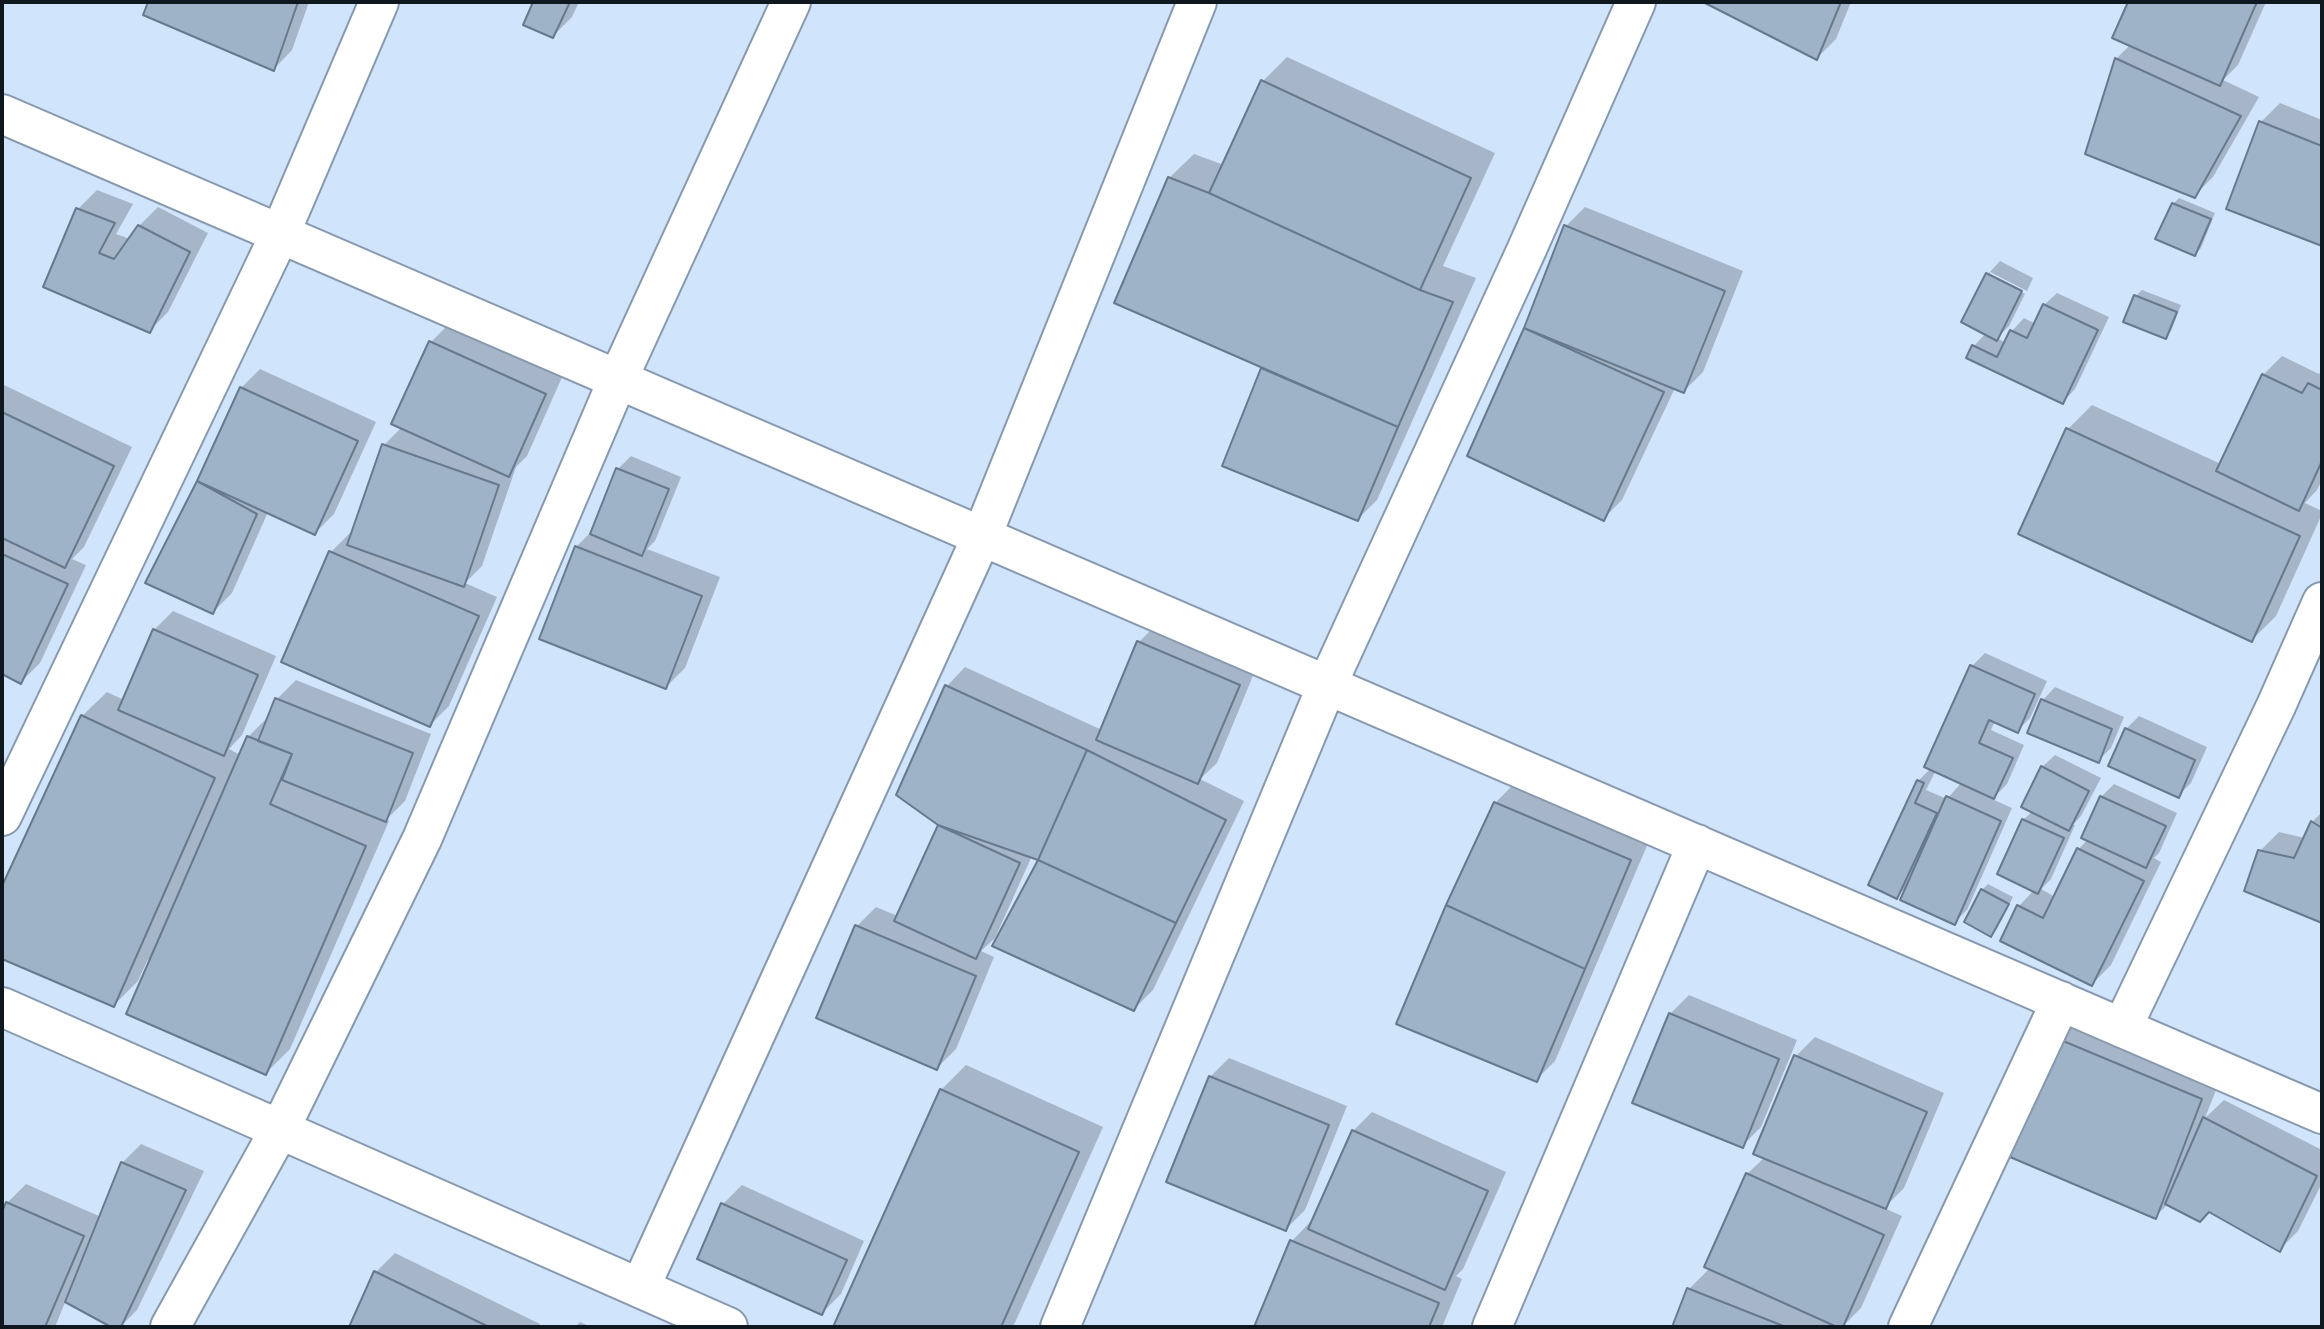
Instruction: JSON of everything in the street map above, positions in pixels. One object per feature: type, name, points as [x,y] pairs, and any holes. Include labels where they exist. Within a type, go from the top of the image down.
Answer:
[{"type":"street","points":[[2,816],[280,234],[379,2]]},
{"type":"street","points":[[170,1327],[280,1129],[422,839],[618,379],[791,2]]},
{"type":"street","points":[[640,1288],[982,536],[1198,2]]},
{"type":"street","points":[[1060,1327],[1327,685],[1636,2]]},
{"type":"street","points":[[2,114],[2322,1114]]},
{"type":"street","points":[[2122,1028],[2276,706],[2322,601]]},
{"type":"street","points":[[1492,1327],[1697,845]]},
{"type":"street","points":[[1908,1327],[2061,1001]]},
{"type":"street","points":[[2,1007],[728,1327]]},
{"type":"building","points":[[148,2],[298,2],[274,71],[143,15]]},
{"type":"building","points":[[533,2],[570,2],[553,38],[523,25]]},
{"type":"building","points":[[1703,2],[1841,2],[1817,60]]},
{"type":"building","points":[[2128,2],[2257,2],[2220,86],[2112,38]]},
{"type":"building","points":[[2115,58],[2241,116],[2195,198],[2085,154]]},
{"type":"building","points":[[1261,80],[1471,178],[1420,290],[1209,193]]},
{"type":"building","points":[[2259,121],[2322,146],[2322,246],[2226,209]]},
{"type":"building","points":[[1168,177],[1209,193],[1420,290],[1453,302],[1398,427],[1114,303]]},
{"type":"building","points":[[2172,203],[2211,219],[2195,256],[2155,239]]},
{"type":"building","points":[[76,208],[115,223],[99,253],[114,259],[138,225],[190,252],[150,333],[43,287]]},
{"type":"building","points":[[1564,225],[1725,291],[1684,393],[1524,328]]},
{"type":"building","points":[[1986,273],[2022,291],[1997,341],[1961,322]]},
{"type":"building","points":[[2134,295],[2177,312],[2166,339],[2123,322]]},
{"type":"building","points":[[2043,304],[2098,330],[2063,404],[1966,358],[1972,345],[1997,357],[2010,330],[2027,338]]},
{"type":"building","points":[[1524,328],[1664,392],[1604,521],[1467,456]]},
{"type":"building","points":[[429,341],[546,394],[509,477],[391,424]]},
{"type":"building","points":[[1261,368],[1398,427],[1358,521],[1222,466]]},
{"type":"building","points":[[2262,374],[2302,393],[2308,383],[2322,390],[2322,461],[2299,511],[2216,471]]},
{"type":"building","points":[[240,387],[358,441],[315,535],[197,481]]},
{"type":"building","points":[[2,412],[114,466],[65,568],[2,538]]},
{"type":"building","points":[[2066,428],[2300,536],[2252,642],[2018,534]]},
{"type":"building","points":[[382,444],[499,485],[464,587],[347,545]]},
{"type":"building","points":[[616,468],[669,489],[642,556],[590,534]]},
{"type":"building","points":[[197,481],[257,514],[213,614],[145,583]]},
{"type":"building","points":[[575,546],[702,596],[666,689],[539,639]]},
{"type":"building","points":[[329,551],[479,616],[430,727],[281,662]]},
{"type":"building","points":[[2,554],[68,584],[21,684],[2,674]]},
{"type":"building","points":[[153,629],[258,675],[224,756],[118,710]]},
{"type":"building","points":[[1137,641],[1240,685],[1198,784],[1096,740]]},
{"type":"building","points":[[1970,665],[2035,694],[2018,733],[1989,720],[1979,743],[2013,758],[1994,799],[1924,767]]},
{"type":"building","points":[[945,685],[1087,750],[1038,860],[938,825],[896,795]]},
{"type":"building","points":[[275,698],[413,753],[386,822],[282,780],[292,754],[258,741]]},
{"type":"building","points":[[2041,699],[2112,729],[2099,763],[2027,733]]},
{"type":"building","points":[[81,715],[215,778],[114,1007],[2,959],[2,886]]},
{"type":"building","points":[[2125,728],[2195,760],[2179,798],[2108,766]]},
{"type":"building","points":[[247,736],[292,754],[270,804],[366,846],[266,1075],[126,1014]]},
{"type":"building","points":[[1087,750],[1226,820],[1176,923],[1038,860]]},
{"type":"building","points":[[2041,766],[2089,791],[2069,831],[2021,807]]},
{"type":"building","points":[[1917,780],[1924,783],[1915,803],[1937,813],[1897,899],[1868,885]]},
{"type":"building","points":[[1946,796],[2001,821],[1955,925],[1900,900]]},
{"type":"building","points":[[2100,796],[2166,826],[2146,868],[2081,838]]},
{"type":"building","points":[[1494,802],[1631,860],[1585,969],[1446,905]]},
{"type":"building","points":[[2022,819],[2064,838],[2038,894],[1997,874]]},
{"type":"building","points":[[2311,821],[2322,828],[2322,923],[2244,891],[2258,850],[2294,858]]},
{"type":"building","points":[[938,825],[1020,863],[976,959],[894,921]]},
{"type":"building","points":[[2077,848],[2144,881],[2092,986],[2000,941],[2017,905],[2043,918]]},
{"type":"building","points":[[1038,860],[1176,923],[1134,1011],[992,946]]},
{"type":"building","points":[[1981,889],[2009,904],[1991,937],[1964,922]]},
{"type":"building","points":[[1446,905],[1585,969],[1537,1082],[1396,1024]]},
{"type":"building","points":[[855,925],[976,976],[937,1070],[816,1018]]},
{"type":"building","points":[[1669,1013],[1779,1059],[1743,1148],[1632,1103]]},
{"type":"building","points":[[2056,1038],[2202,1099],[2156,1219],[2010,1157]]},
{"type":"building","points":[[1794,1055],[1927,1112],[1886,1209],[1753,1154]]},
{"type":"building","points":[[1209,1076],[1329,1125],[1286,1231],[1166,1182]]},
{"type":"building","points":[[940,1089],[1079,1152],[1001,1327],[833,1327]]},
{"type":"building","points":[[2203,1117],[2317,1176],[2280,1252],[2209,1212],[2200,1222],[2165,1204]]},
{"type":"building","points":[[1352,1130],[1488,1191],[1445,1290],[1308,1229]]},
{"type":"building","points":[[121,1162],[186,1190],[121,1327],[111,1327],[65,1302]]},
{"type":"building","points":[[1746,1173],[1884,1235],[1843,1327],[1837,1327],[1704,1267]]},
{"type":"building","points":[[6,1202],[84,1236],[45,1327],[2,1327],[2,1212]]},
{"type":"building","points":[[721,1203],[847,1260],[822,1315],[697,1259]]},
{"type":"building","points":[[1290,1240],[1439,1303],[1429,1327],[1254,1327]]},
{"type":"building","points":[[374,1271],[489,1327],[349,1327]]},
{"type":"building","points":[[1687,1288],[1786,1327],[1672,1327]]}]
